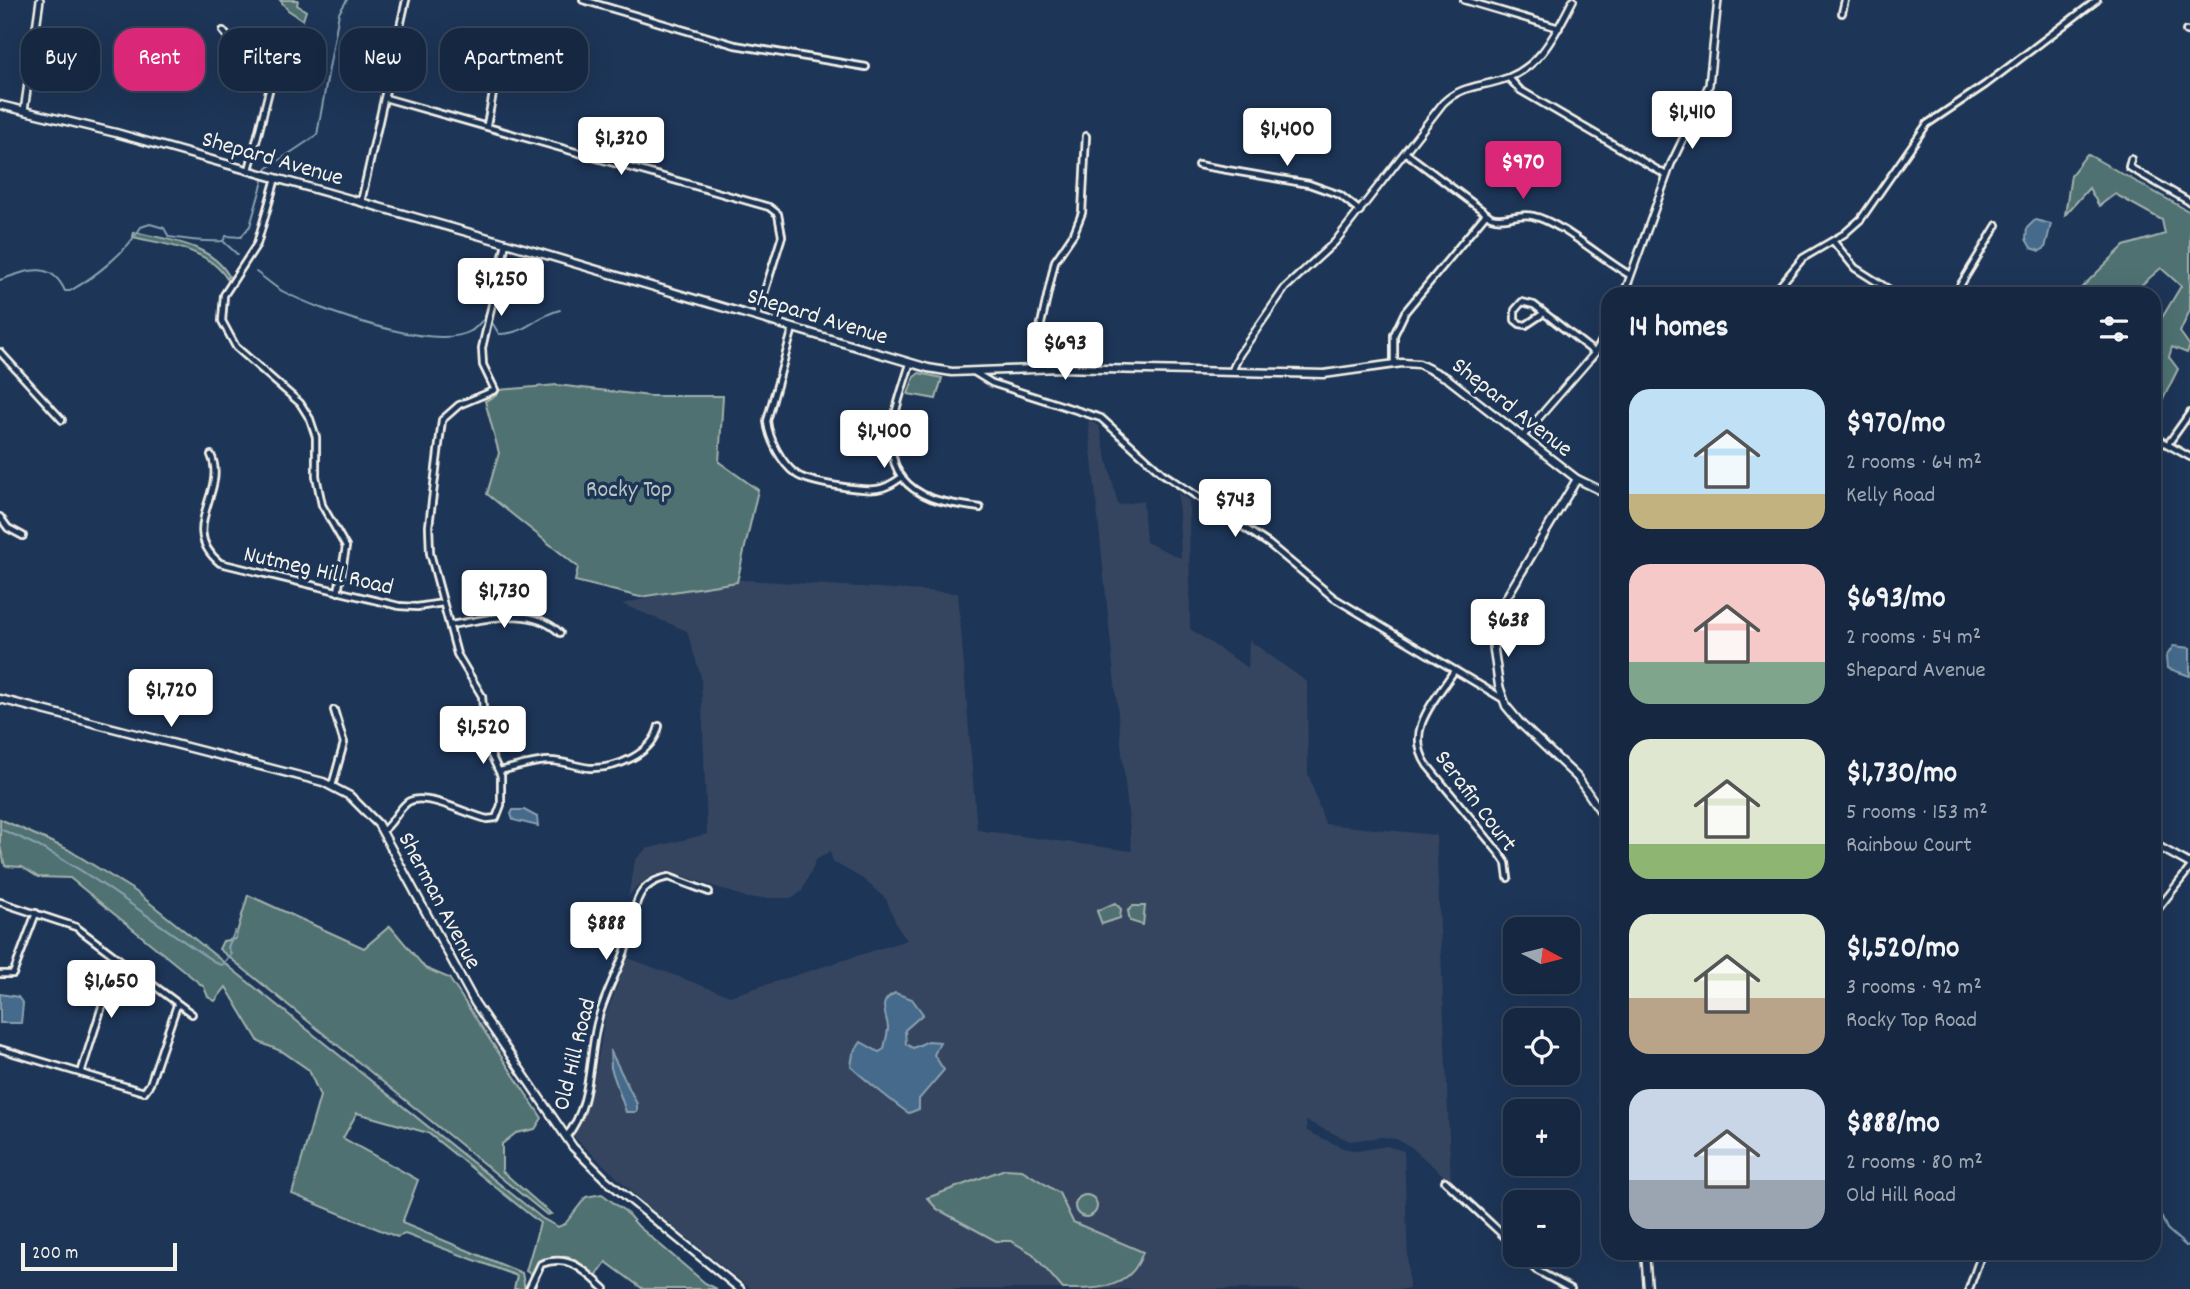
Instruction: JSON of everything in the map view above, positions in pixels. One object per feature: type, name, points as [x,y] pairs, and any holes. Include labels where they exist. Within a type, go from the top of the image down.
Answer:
[{"type":"main road","name":"Shepard Avenue","points":[[0,105],[249,170],[757,316],[910,364],[942,371],[1031,369],[1341,373],[1394,364],[1419,364],[1440,373],[1577,479],[1601,491]]},
{"type":"main road","points":[[1577,479],[1494,619],[1492,636],[1503,699],[1521,724],[1577,778],[1601,812]]},
{"type":"main road","name":"Sherman Avenue","points":[[0,699],[332,786],[358,802],[382,831],[464,985],[566,1137],[606,1180],[740,1289]]},
{"type":"main road","points":[[2161,848],[2190,866]]},
{"type":"main road","points":[[1646,1260],[1648,1289]]},
{"type":"street","points":[[24,111],[40,0]]},
{"type":"street","points":[[360,202],[406,0]]},
{"type":"street","points":[[583,0],[735,45],[866,67]]},
{"type":"street","points":[[1464,0],[1559,28]]},
{"type":"street","points":[[1232,372],[1239,355],[1285,288],[1326,252],[1453,93],[1509,78],[1537,59],[1559,28],[1573,0]]},
{"type":"street","points":[[1626,287],[1667,175],[1709,85],[1718,0]]},
{"type":"street","points":[[1842,13],[1845,0]]},
{"type":"street","points":[[1779,287],[1803,258],[1853,227],[1869,211],[1927,124],[1985,85],[2097,0]]},
{"type":"street","points":[[1509,78],[1520,90],[1667,175]]},
{"type":"street","points":[[249,170],[269,91]]},
{"type":"street","points":[[487,125],[493,91]]},
{"type":"street","points":[[385,97],[769,207],[778,214],[782,236],[757,316]]},
{"type":"street","points":[[1031,369],[1055,261],[1074,233],[1082,213],[1086,136]]},
{"type":"street","points":[[1406,153],[1486,214],[1497,219],[1523,214],[1542,218],[1630,275]]},
{"type":"street","points":[[2131,159],[2129,167],[2190,202]]},
{"type":"street","points":[[1198,165],[1309,184],[1340,195],[1360,211]]},
{"type":"street","points":[[276,178],[257,244],[225,295],[222,321],[236,347],[300,402],[310,419],[316,437],[316,476],[322,505],[346,547],[338,592]]},
{"type":"street","points":[[1394,364],[1394,335],[1401,319],[1486,214]]},
{"type":"street","points":[[1959,287],[1997,225]]},
{"type":"street","points":[[1833,241],[1855,268],[1885,287]]},
{"type":"street","points":[[382,831],[405,804],[419,799],[481,818],[496,818],[501,805],[500,771],[486,744],[482,696],[457,654],[429,534],[440,429],[445,416],[459,405],[495,390],[483,365],[482,348],[506,243]]},
{"type":"street","points":[[1544,313],[1526,325],[1520,324],[1514,315],[1522,302],[1534,305],[1595,352]]},
{"type":"street","points":[[793,327],[767,421],[768,430],[788,468],[801,477],[868,489],[887,486],[902,477]]},
{"type":"street","points":[[1522,437],[1601,342]]},
{"type":"street","points":[[0,352],[62,420]]},
{"type":"street","points":[[910,364],[890,438],[894,462],[902,477],[927,497],[980,508]]},
{"type":"street","points":[[973,372],[992,383],[1101,418],[1162,473],[1269,544],[1334,598],[1503,699]]},
{"type":"street","points":[[2168,444],[2190,413]]},
{"type":"street","points":[[2161,440],[2190,457]]},
{"type":"street","name":"Nutmeg Hill Road","points":[[211,454],[215,470],[202,528],[203,542],[212,557],[233,568],[408,607],[443,603]]},
{"type":"street","points":[[0,517],[8,528],[23,536]]},
{"type":"street","points":[[452,625],[529,616],[545,621],[560,633]]},
{"type":"street","name":"Serafin Court","points":[[1454,671],[1418,731],[1418,750],[1427,765],[1500,854],[1506,863],[1508,878]]},
{"type":"street","points":[[332,786],[344,743],[334,710]]},
{"type":"street","points":[[500,771],[550,761],[583,767],[609,767],[642,752],[655,737],[659,726]]},
{"type":"street","points":[[2161,905],[2190,866]]},
{"type":"street","name":"Old Hill Road","points":[[566,1137],[586,1091],[597,1023],[626,948],[635,899],[651,884],[669,877],[709,892]]},
{"type":"street","points":[[0,902],[76,927],[192,1014]]},
{"type":"street","points":[[0,974],[14,973],[36,913]]},
{"type":"street","points":[[81,1073],[117,959]]},
{"type":"street","points":[[0,1049],[144,1092],[150,1084],[177,1005]]},
{"type":"street","points":[[1445,1181],[1503,1232]]},
{"type":"street","points":[[529,1289],[541,1264],[554,1259],[564,1259],[580,1266],[605,1289]]},
{"type":"street","points":[[1969,1289],[1979,1260]]},
{"type":"street","points":[[1533,1267],[1571,1289]]},
{"type":"shaded area","points":[[2035,220],[2051,224],[2045,248],[2040,251],[2031,248],[2026,239],[2027,228]]},
{"type":"shaded area","points":[[1088,420],[1099,426],[1118,505],[1143,501],[1146,542],[1181,558],[1178,493],[1189,501],[1190,629],[1248,668],[1249,640],[1307,682],[1308,773],[1325,824],[1436,835],[1451,1182],[1411,1147],[1396,1139],[1382,1137],[1350,1141],[1306,1121],[1307,1131],[1343,1148],[1358,1151],[1386,1146],[1404,1151],[1409,1289],[751,1289],[644,1203],[574,1137],[594,1082],[605,1018],[628,958],[730,996],[907,940],[898,928],[886,899],[863,879],[833,862],[830,851],[816,860],[802,891],[793,898],[748,898],[669,871],[653,875],[636,887],[628,897],[635,860],[646,849],[707,834],[701,677],[687,631],[622,604],[729,579],[958,593],[977,830],[1132,851]]},
{"type":"shaded area","points":[[2173,646],[2190,648],[2190,676],[2167,668],[2166,657]]},
{"type":"shaded area","points":[[513,810],[524,810],[537,817],[538,826],[513,820]]},
{"type":"shaded area","points":[[895,993],[912,999],[923,1014],[905,1030],[906,1044],[913,1048],[928,1041],[940,1042],[934,1055],[944,1070],[919,1099],[919,1109],[909,1113],[851,1066],[853,1054],[861,1042],[879,1052],[884,1049],[888,1027],[884,1004],[889,996]]},
{"type":"shaded area","points":[[0,994],[18,997],[23,1004],[21,1023],[0,1023]]},
{"type":"shaded area","points":[[610,1050],[637,1104],[637,1112],[626,1112],[611,1068]]},
{"type":"green space","points":[[280,0],[298,0],[297,5],[306,11],[303,20],[288,10]]},
{"type":"green space","points":[[2087,154],[2190,212],[2190,310],[2180,332],[2190,346],[2187,353],[2172,347],[2169,357],[2178,369],[2161,403],[2161,319],[2181,286],[2161,268],[2139,287],[2082,287],[2124,246],[2165,234],[2162,220],[2115,194],[2099,206],[2089,188],[2065,215],[2071,175]]},
{"type":"green space","points":[[134,232],[200,250],[211,256],[229,276],[227,279],[209,260],[198,254],[133,237]]},
{"type":"green space","points":[[919,373],[942,378],[936,399],[908,394],[914,377]]},
{"type":"green space","name":"Rocky Top","points":[[557,385],[650,396],[723,396],[719,462],[758,490],[737,582],[640,597],[575,581],[578,567],[487,494],[499,453],[485,401],[497,395],[499,390]]},
{"type":"green space","points":[[0,819],[67,849],[135,891],[543,1219],[558,1227],[565,1224],[586,1197],[602,1194],[705,1283],[717,1289],[643,1289],[606,1262],[596,1276],[568,1256],[545,1260],[531,1274],[526,1271],[540,1223],[428,1133],[357,1113],[343,1138],[418,1180],[402,1223],[522,1273],[525,1289],[514,1289],[517,1276],[405,1234],[397,1237],[292,1194],[320,1096],[309,1070],[283,1052],[259,1042],[226,987],[215,1001],[208,997],[204,987],[70,878],[38,877],[22,867],[5,866],[0,846]]},
{"type":"green space","points":[[248,895],[364,948],[390,926],[425,968],[449,978],[542,1118],[535,1129],[516,1133],[502,1144],[502,1171],[551,1214],[547,1215],[219,949],[223,941],[235,939]]},
{"type":"green space","points":[[1115,903],[1121,909],[1120,918],[1102,924],[1097,911]]},
{"type":"green space","points":[[1133,906],[1145,906],[1143,925],[1130,921],[1128,911]]},
{"type":"green space","points":[[1005,1169],[1022,1170],[1059,1193],[1073,1222],[1143,1252],[1138,1264],[1123,1280],[1113,1284],[1063,1289],[1033,1254],[1011,1241],[996,1241],[937,1209],[927,1198]]},
{"type":"green space","points":[[1086,1195],[1094,1198],[1097,1206],[1094,1214],[1086,1217],[1078,1214],[1075,1206],[1078,1198]]},
{"type":"waterway","points":[[266,169],[317,135],[339,13],[347,0]]},
{"type":"waterway","points":[[0,280],[28,271],[45,271],[53,275],[65,291],[70,291],[110,262],[128,245],[141,227],[150,224],[164,228],[169,237],[196,241],[223,241],[226,236],[241,237],[250,226],[263,181]]},
{"type":"waterway","points":[[224,242],[238,255]]},
{"type":"waterway","points":[[256,272],[279,289],[299,299],[348,318],[404,333],[454,336],[471,331],[483,320]]},
{"type":"waterway","points":[[493,324],[499,334],[509,333],[560,310]]},
{"type":"waterway","points":[[0,829],[30,842],[86,874],[218,964],[222,965],[231,954],[228,947],[235,931]]},
{"type":"waterway","points":[[2161,1216],[2167,1229],[2186,1246],[2190,1245]]}]
